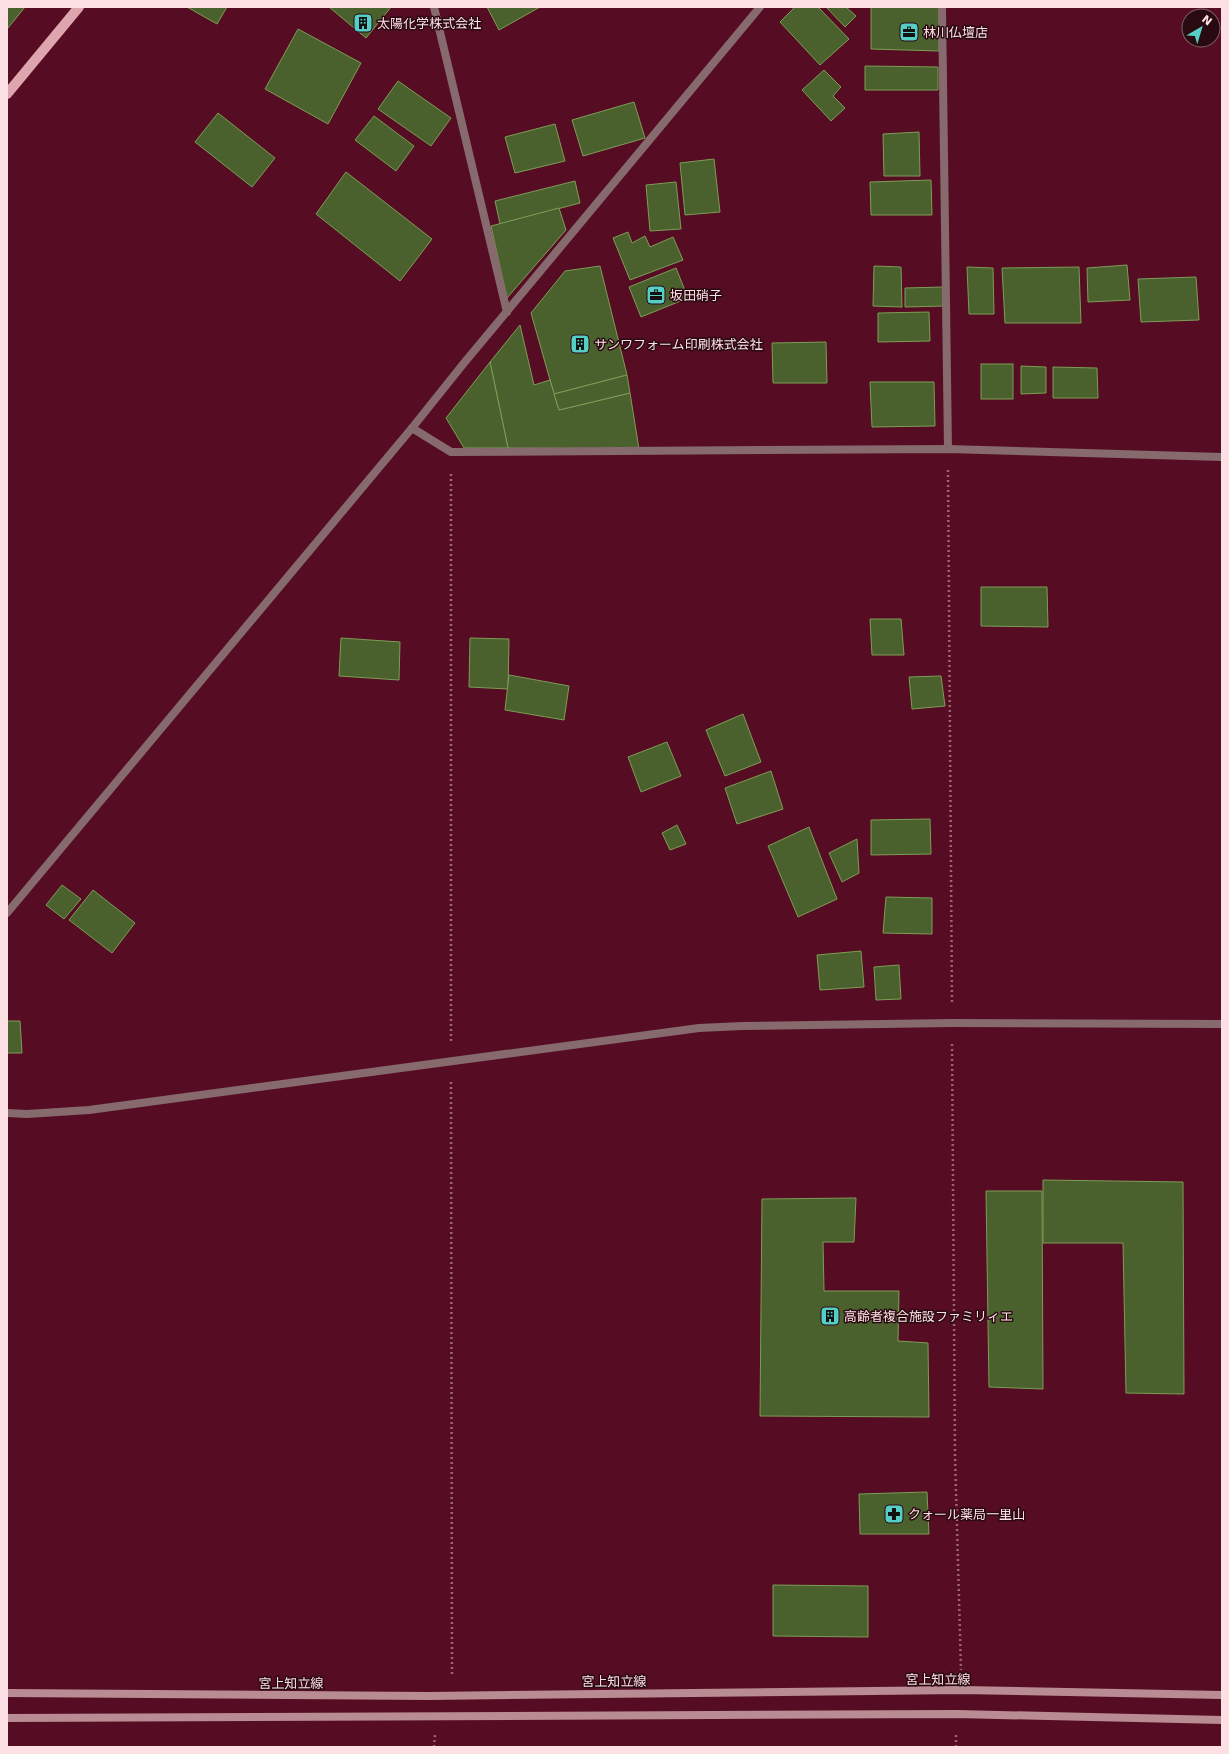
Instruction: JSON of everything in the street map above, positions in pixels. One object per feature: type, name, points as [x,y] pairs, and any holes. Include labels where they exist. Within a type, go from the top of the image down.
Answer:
[{"type":"main road","points":[[7,94],[79,7]]},
{"type":"main road","name":"宮上知立線","points":[[7,1693],[429,1696],[961,1690],[1222,1695]]},
{"type":"main road","points":[[7,1718],[956,1714],[1222,1720]]},
{"type":"street","points":[[434,7],[506,312]]},
{"type":"street","points":[[7,913],[412,428],[506,312],[760,7]]},
{"type":"street","points":[[942,7],[948,449]]},
{"type":"street","points":[[412,428],[452,452],[948,449],[1222,457]]},
{"type":"street","points":[[7,1114],[89,1110],[699,1028],[952,1023],[1222,1024]]},
{"type":"path","points":[[948,449],[955,1454],[961,1690]]},
{"type":"building","points":[[7,7],[25,7],[8,28],[7,26]]},
{"type":"building","points":[[187,7],[227,7],[217,24]]},
{"type":"building","name":"太陽化学株式会社","points":[[329,7],[391,7],[366,38]]},
{"type":"building","points":[[487,7],[540,7],[499,30]]},
{"type":"building","points":[[795,7],[818,7],[849,39],[820,65],[780,22]]},
{"type":"building","points":[[826,7],[846,7],[856,16],[845,27]]},
{"type":"building","points":[[871,7],[939,7],[939,51],[871,49]]},
{"type":"building","points":[[298,29],[361,63],[328,124],[265,89]]},
{"type":"building","points":[[865,66],[938,67],[938,90],[865,90]]},
{"type":"building","points":[[824,70],[841,87],[833,96],[845,108],[831,121],[802,90]]},
{"type":"building","points":[[398,81],[451,118],[431,146],[378,109]]},
{"type":"building","points":[[634,102],[645,138],[583,156],[572,120]]},
{"type":"building","points":[[218,113],[275,158],[252,187],[195,142]]},
{"type":"building","points":[[374,116],[414,146],[396,171],[355,140]]},
{"type":"building","points":[[555,124],[565,161],[515,173],[505,137]]},
{"type":"building","points":[[919,132],[920,176],[884,176],[883,134]]},
{"type":"building","points":[[714,159],[720,212],[685,215],[680,163]]},
{"type":"building","points":[[346,172],[432,239],[400,281],[316,214]]},
{"type":"building","points":[[931,180],[932,215],[871,215],[870,182]]},
{"type":"building","points":[[575,181],[580,203],[500,224],[495,201]]},
{"type":"building","points":[[676,182],[681,229],[650,231],[646,185]]},
{"type":"building","points":[[559,208],[566,230],[507,298],[491,226]]},
{"type":"building","points":[[628,232],[632,243],[645,236],[650,247],[673,237],[683,260],[630,280],[613,238]]},
{"type":"building","points":[[1127,265],[1130,300],[1088,302],[1087,268]]},
{"type":"building","name":"サンワフォーム印刷株式会社","points":[[600,266],[627,375],[554,394],[531,313],[565,271]]},
{"type":"building","points":[[874,266],[901,267],[902,307],[873,306]]},
{"type":"building","points":[[967,267],[993,268],[994,314],[969,314]]},
{"type":"building","points":[[1079,267],[1081,323],[1005,323],[1002,268]]},
{"type":"building","points":[[676,268],[688,298],[641,317],[629,287]]},
{"type":"building","points":[[1196,277],[1199,320],[1141,322],[1138,279]]},
{"type":"building","points":[[943,287],[944,306],[905,307],[905,288]]},
{"type":"building","points":[[929,312],[930,341],[878,342],[878,313]]},
{"type":"building","points":[[520,325],[534,385],[550,380],[559,410],[630,393],[639,449],[508,448],[490,362]]},
{"type":"building","points":[[826,342],[827,383],[773,383],[772,343]]},
{"type":"building","points":[[490,362],[508,448],[464,448],[446,418]]},
{"type":"building","points":[[981,364],[1013,364],[1013,399],[981,399]]},
{"type":"building","points":[[1021,366],[1046,367],[1046,393],[1021,394]]},
{"type":"building","points":[[1053,367],[1097,368],[1098,398],[1053,398]]},
{"type":"building","points":[[627,375],[630,393],[559,410],[554,394]]},
{"type":"building","points":[[870,382],[934,382],[935,426],[872,427]]},
{"type":"building","points":[[981,587],[1047,587],[1048,627],[981,626]]},
{"type":"building","points":[[870,619],[901,619],[904,655],[872,655]]},
{"type":"building","points":[[341,638],[400,642],[399,680],[339,676]]},
{"type":"building","points":[[470,638],[509,639],[508,689],[469,687]]},
{"type":"building","points":[[509,675],[569,686],[564,720],[505,710]]},
{"type":"building","points":[[941,676],[945,706],[912,709],[909,677]]},
{"type":"building","points":[[743,714],[761,762],[725,776],[706,730]]},
{"type":"building","points":[[667,742],[681,776],[641,792],[628,757]]},
{"type":"building","points":[[771,771],[783,809],[737,824],[725,788]]},
{"type":"building","points":[[930,819],[931,854],[871,855],[871,820]]},
{"type":"building","points":[[677,825],[686,844],[670,850],[662,833]]},
{"type":"building","points":[[809,827],[837,899],[798,917],[768,846]]},
{"type":"building","points":[[857,839],[859,873],[842,882],[829,853]]},
{"type":"building","points":[[62,885],[81,899],[64,919],[46,905]]},
{"type":"building","points":[[93,890],[135,923],[112,953],[69,920]]},
{"type":"building","points":[[886,897],[932,898],[932,934],[883,933]]},
{"type":"building","points":[[861,951],[864,987],[820,990],[817,955]]},
{"type":"building","points":[[899,965],[901,999],[876,1000],[874,967]]},
{"type":"building","points":[[7,1021],[20,1021],[22,1053],[7,1053]]},
{"type":"building","points":[[1043,1180],[1183,1182],[1184,1394],[1126,1393],[1123,1243],[1043,1243]]},
{"type":"building","points":[[986,1191],[1042,1191],[1043,1389],[989,1387]]},
{"type":"building","name":"高齢者複合施設ファミリィエ","points":[[856,1198],[854,1242],[823,1242],[824,1291],[899,1291],[898,1341],[928,1343],[929,1417],[760,1416],[762,1199]]},
{"type":"building","name":"クォール薬局一里山","points":[[927,1492],[929,1534],[860,1534],[859,1494]]},
{"type":"building","points":[[773,1585],[868,1586],[868,1637],[773,1636]]},
{"type":"place","name":"太陽化学株式会社","points":[[363,23]]},
{"type":"place","name":"林川仏壇店","points":[[909,32]]},
{"type":"place","name":"坂田硝子","points":[[656,295]]},
{"type":"place","name":"サンワフォーム印刷株式会社","points":[[580,344]]},
{"type":"place","name":"高齢者複合施設ファミリィエ","points":[[830,1316]]},
{"type":"place","name":"クォール薬局一里山","points":[[894,1514]]}]
